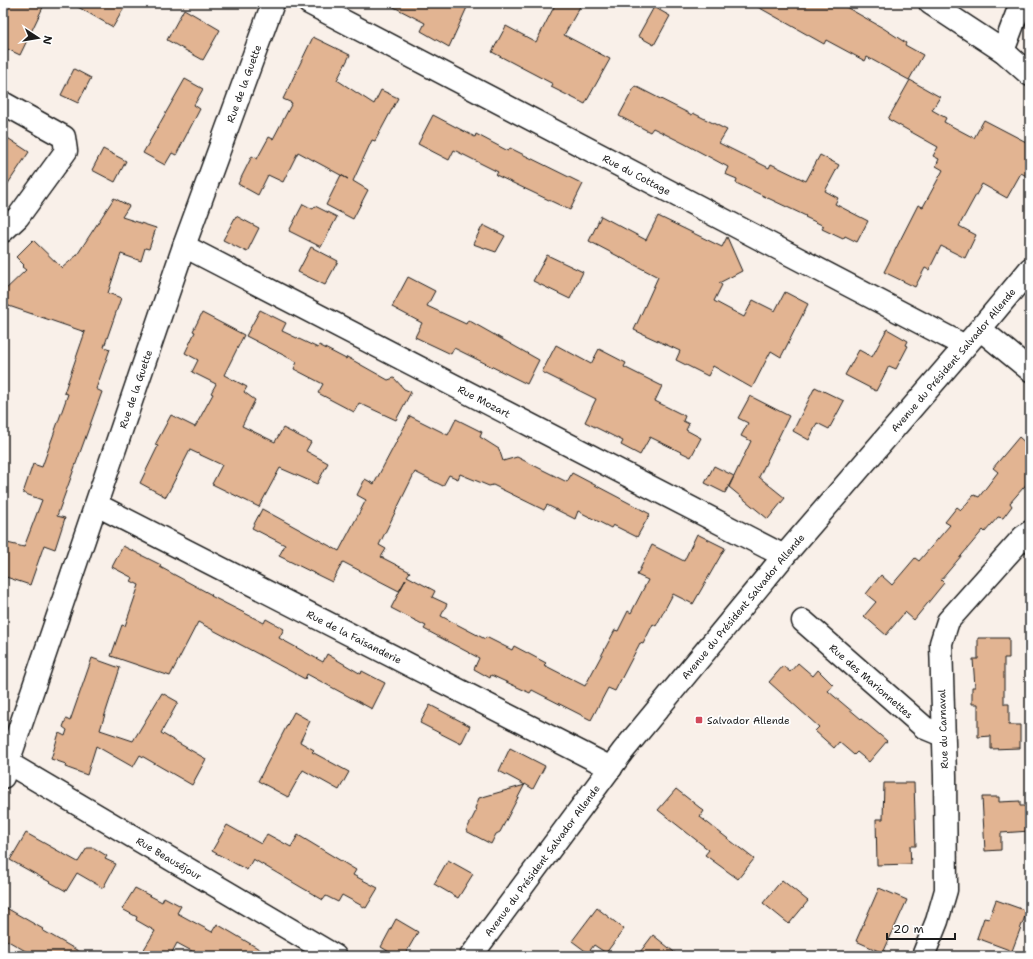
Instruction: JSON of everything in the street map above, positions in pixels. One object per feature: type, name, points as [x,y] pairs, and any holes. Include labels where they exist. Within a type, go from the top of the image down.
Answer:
[{"type":"street","name":"Rue de la Guette","points":[[5,767],[97,505],[184,246],[273,3]]},
{"type":"street","name":"Rue du Cottage","points":[[309,3],[965,346]]},
{"type":"street","points":[[930,3],[1003,51],[1030,75]]},
{"type":"street","points":[[1003,51],[1021,3]]},
{"type":"street","points":[[3,103],[64,137],[66,151],[18,217],[3,231]]},
{"type":"street","name":"Rue Mozart","points":[[184,246],[784,556]]},
{"type":"street","name":"Avenue du Président Salvador Allende","points":[[471,956],[623,751],[784,556],[1030,269]]},
{"type":"street","points":[[980,329],[1030,370]]},
{"type":"street","name":"Rue de la Faisanderie","points":[[97,505],[611,768]]},
{"type":"street","name":"Rue du Carnaval","points":[[923,956],[937,921],[946,890],[945,776],[942,735],[941,643],[948,621],[1022,537],[1030,532]]},
{"type":"street","name":"Rue des Marionnettes","points":[[803,621],[924,728],[942,735]]},
{"type":"street","name":"Rue Beauséjour","points":[[5,767],[335,956]]},
{"type":"building","points":[[3,3],[45,3],[20,55],[3,47]]},
{"type":"building","points":[[71,3],[127,3],[113,27]]},
{"type":"building","points":[[386,3],[469,3],[449,47],[421,31],[425,23]]},
{"type":"building","points":[[556,3],[582,3],[564,35],[610,59],[585,104],[551,87],[553,84],[492,52],[506,26],[536,42]]},
{"type":"building","points":[[751,3],[839,3],[883,28],[906,43],[905,45],[923,55],[909,80],[867,57],[865,61],[826,40],[824,44]]},
{"type":"building","points":[[654,7],[670,16],[654,45],[638,36]]},
{"type":"building","points":[[184,9],[220,30],[203,60],[167,40]]},
{"type":"building","points":[[313,37],[350,55],[337,80],[374,104],[381,90],[398,98],[375,141],[372,140],[353,181],[368,190],[353,219],[326,205],[341,175],[298,152],[283,182],[268,175],[258,195],[238,184],[252,156],[257,159],[269,137],[273,139],[292,103],[283,99]]},
{"type":"building","points":[[74,69],[91,78],[78,103],[61,95]]},
{"type":"building","points":[[185,79],[203,89],[194,105],[200,109],[176,155],[172,153],[165,165],[143,153]]},
{"type":"building","points":[[910,80],[940,97],[932,110],[946,118],[944,122],[974,138],[984,120],[1030,144],[1030,178],[1021,173],[1007,198],[982,184],[959,226],[976,235],[965,258],[941,246],[929,270],[925,268],[915,287],[884,272],[918,205],[923,207],[943,170],[936,166],[939,159],[933,156],[938,147],[888,119]]},
{"type":"building","points":[[635,86],[692,115],[693,113],[727,130],[719,143],[769,168],[771,164],[806,181],[820,155],[839,165],[825,191],[838,198],[835,204],[868,221],[857,242],[845,236],[843,239],[822,229],[824,226],[805,217],[806,216],[736,183],[737,179],[725,174],[728,167],[685,144],[653,128],[650,132],[619,116]]},
{"type":"building","points":[[433,115],[475,137],[476,134],[508,151],[510,148],[583,184],[570,210],[496,175],[498,172],[454,150],[449,160],[418,144]]},
{"type":"building","points":[[3,135],[29,152],[3,191]]},
{"type":"building","points":[[103,149],[126,161],[115,182],[92,170]]},
{"type":"building","points":[[114,198],[129,206],[122,217],[156,228],[149,249],[145,248],[141,261],[121,254],[108,293],[121,298],[104,347],[110,349],[96,389],[102,392],[57,516],[65,518],[55,549],[44,545],[30,585],[3,576],[3,542],[24,547],[42,500],[23,493],[33,464],[42,467],[68,394],[64,393],[85,332],[3,304],[3,292],[26,270],[22,267],[24,265],[16,257],[33,240],[62,268],[77,255]]},
{"type":"building","points":[[303,204],[313,209],[315,206],[337,217],[321,247],[289,231]]},
{"type":"building","points":[[236,216],[259,228],[247,252],[223,240]]},
{"type":"building","points":[[601,216],[646,240],[658,216],[722,247],[727,237],[742,271],[719,283],[722,285],[714,301],[744,317],[753,300],[775,311],[785,292],[808,304],[781,357],[771,351],[752,388],[713,366],[708,376],[676,360],[680,351],[634,330],[658,277],[589,241]]},
{"type":"building","points":[[483,225],[505,236],[496,252],[473,244]]},
{"type":"building","points":[[311,247],[338,261],[325,285],[298,272]]},
{"type":"building","points":[[547,255],[583,272],[570,299],[533,281]]},
{"type":"building","points":[[408,277],[435,291],[427,306],[466,324],[468,320],[539,360],[527,384],[454,348],[451,354],[415,337],[422,323],[392,307]]},
{"type":"building","points":[[260,310],[286,323],[282,331],[318,348],[319,345],[346,359],[347,357],[388,380],[394,378],[404,389],[411,392],[396,420],[359,403],[354,412],[318,393],[323,384],[294,369],[297,362],[246,336]]},
{"type":"building","points":[[202,313],[244,335],[224,375],[247,387],[244,392],[255,400],[242,426],[275,442],[283,428],[311,442],[306,451],[328,463],[317,484],[280,468],[259,507],[212,484],[222,465],[190,450],[166,497],[140,483],[158,446],[155,445],[171,415],[195,427],[213,394],[211,393],[216,384],[192,372],[198,360],[185,353],[195,332],[193,331]]},
{"type":"building","points":[[887,329],[908,341],[906,345],[908,346],[896,369],[889,366],[876,391],[845,375],[859,350],[872,357]]},
{"type":"building","points":[[556,345],[591,364],[599,349],[626,363],[624,367],[662,386],[655,401],[685,416],[683,421],[689,424],[686,430],[701,438],[691,457],[650,437],[640,455],[621,445],[623,441],[585,422],[596,399],[542,372]]},
{"type":"building","points":[[815,387],[844,401],[829,429],[817,423],[809,440],[793,431]]},
{"type":"building","points":[[750,396],[789,416],[759,477],[785,498],[768,519],[729,487],[751,441],[741,436],[748,423],[738,418]]},
{"type":"building","points":[[410,416],[448,435],[456,419],[482,432],[480,437],[499,449],[503,461],[517,457],[567,482],[572,473],[650,514],[637,537],[613,525],[611,528],[578,511],[575,519],[547,505],[544,510],[493,485],[489,486],[460,474],[458,479],[449,475],[443,486],[415,472],[379,545],[386,549],[381,557],[410,572],[407,576],[435,591],[432,597],[447,604],[441,616],[485,639],[486,637],[512,650],[514,646],[546,663],[544,665],[585,686],[615,630],[618,631],[628,611],[631,613],[648,580],[637,575],[652,545],[684,561],[697,534],[725,548],[693,604],[673,594],[656,626],[653,624],[643,644],[640,643],[615,691],[608,688],[591,720],[532,690],[530,693],[491,675],[490,678],[474,669],[479,658],[424,629],[426,626],[391,608],[406,579],[399,591],[343,562],[332,582],[279,556],[285,545],[252,528],[262,509],[339,551],[366,500],[357,495],[365,479],[374,484]]},
{"type":"building","points":[[1019,437],[1030,447],[1030,480],[1010,503],[1012,506],[1003,518],[998,517],[985,532],[983,530],[941,580],[944,583],[914,620],[905,612],[886,635],[864,616],[876,602],[866,594],[881,575],[892,585],[915,558],[919,561],[950,525],[945,522],[957,507],[961,510],[974,495],[979,497],[998,472],[993,468]]},
{"type":"building","points":[[714,466],[734,476],[725,493],[705,483]]},
{"type":"building","points":[[123,546],[161,565],[160,567],[212,595],[211,596],[264,623],[266,619],[284,629],[279,638],[323,662],[327,654],[361,674],[362,671],[385,683],[372,709],[307,674],[305,679],[198,622],[170,676],[111,656],[122,625],[125,626],[139,585],[131,581],[133,578],[112,567]]},
{"type":"building","points":[[978,638],[1009,638],[1009,658],[1004,658],[1004,704],[1009,704],[1009,725],[1020,725],[1020,748],[991,749],[991,736],[978,737],[978,704],[972,704],[972,687],[975,687],[973,659],[978,659]]},
{"type":"building","points":[[92,658],[120,668],[100,730],[133,741],[162,693],[178,702],[161,733],[206,759],[192,785],[140,755],[133,767],[96,746],[87,775],[65,767],[66,764],[51,759],[59,733],[65,736],[67,730],[63,727],[66,719],[70,721]]},
{"type":"building","points":[[798,663],[813,676],[818,670],[833,685],[828,691],[887,741],[869,762],[857,752],[854,755],[839,742],[834,748],[815,731],[819,727],[769,682],[783,666],[790,672]]},
{"type":"building","points":[[430,705],[470,726],[461,744],[420,723]]},
{"type":"building","points":[[294,712],[310,721],[300,742],[314,750],[312,752],[349,772],[339,790],[303,770],[288,797],[258,781]]},
{"type":"building","points":[[510,748],[545,766],[533,789],[499,771]]},
{"type":"building","points":[[884,783],[914,783],[916,846],[910,846],[911,864],[877,865],[876,819],[883,819]]},
{"type":"building","points":[[524,785],[500,832],[496,834],[491,844],[466,831],[476,811],[475,808],[479,798]]},
{"type":"building","points":[[676,789],[704,811],[700,817],[754,859],[738,879],[705,855],[709,850],[658,810]]},
{"type":"building","points":[[982,797],[999,797],[999,802],[1020,801],[1020,806],[1030,806],[1030,831],[1001,833],[1001,850],[985,851]]},
{"type":"building","points":[[227,825],[261,844],[267,834],[291,847],[298,835],[356,870],[353,875],[378,888],[366,908],[342,895],[338,902],[326,896],[323,900],[253,859],[247,870],[212,851]]},
{"type":"building","points":[[26,833],[78,862],[87,848],[94,848],[107,856],[105,859],[116,864],[103,888],[77,873],[66,891],[10,860]]},
{"type":"building","points":[[448,860],[473,874],[458,898],[434,884]]},
{"type":"building","points":[[782,880],[808,901],[789,924],[763,903]]},
{"type":"building","points":[[135,888],[162,902],[164,897],[181,906],[177,913],[212,932],[217,924],[271,956],[201,956],[177,943],[170,956],[140,956],[155,931],[136,920],[137,917],[122,909]]},
{"type":"building","points":[[879,888],[907,900],[883,953],[856,941]]},
{"type":"building","points":[[996,900],[1027,911],[1012,951],[977,938],[984,918],[989,919]]},
{"type":"building","points":[[3,906],[87,956],[34,956],[3,938]]},
{"type":"building","points":[[597,908],[624,929],[606,953],[594,945],[588,953],[572,941]]},
{"type":"building","points":[[396,919],[418,932],[404,956],[396,956],[381,947]]},
{"type":"building","points":[[653,935],[679,956],[637,956]]},
{"type":"place","name":"Salvador Allende","points":[[699,720]]}]
